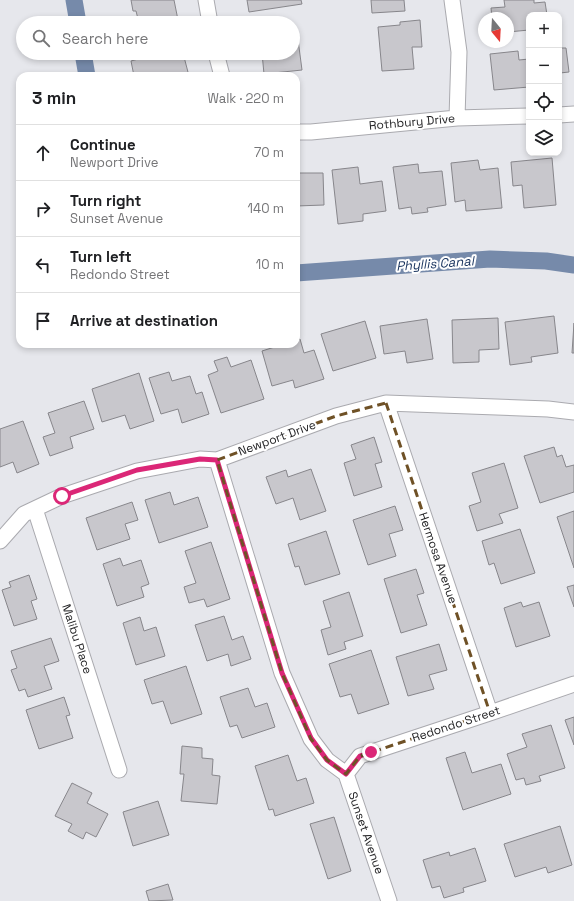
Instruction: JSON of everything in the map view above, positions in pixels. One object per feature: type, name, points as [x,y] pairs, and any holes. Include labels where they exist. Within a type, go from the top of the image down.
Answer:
[{"type":"street","points":[[206,0],[209,16]]},
{"type":"street","points":[[452,0],[459,52],[457,118]]},
{"type":"street","points":[[218,60],[221,72]]},
{"type":"street","points":[[562,115],[574,114]]},
{"type":"street","name":"Rothbury Drive","points":[[300,132],[457,118],[526,116]]},
{"type":"street","name":"Newport Drive","points":[[0,541],[24,514],[62,496],[137,470],[200,459],[217,460],[336,416],[386,403],[548,409],[574,412]]},
{"type":"street","name":"Hermosa Avenue","points":[[386,403],[490,713]]},
{"type":"street","points":[[217,460],[282,673],[311,738],[327,760],[346,774]]},
{"type":"street","name":"Malibu Place","points":[[35,509],[120,770]]},
{"type":"street","name":"Redondo Street","points":[[346,774],[360,756],[574,684]]},
{"type":"street","name":"Sunset Avenue","points":[[346,774],[389,901]]},
{"type":"highlighted area","points":[[386,403],[490,713],[360,756],[346,774],[327,760],[311,739],[282,673],[217,460],[336,416]]},
{"type":"building","points":[[131,0],[174,0],[177,16],[137,16],[136,11],[133,11]]},
{"type":"building","points":[[247,0],[301,0],[302,4],[249,12]]},
{"type":"building","points":[[371,0],[404,0],[405,11],[372,13]]},
{"type":"building","points":[[504,0],[534,0],[534,3],[545,2],[547,12],[526,12],[526,30],[514,31],[514,12],[491,12],[491,8],[505,7]]},
{"type":"building","points":[[420,20],[422,47],[412,47],[414,69],[382,71],[378,27],[400,25],[400,22]]},
{"type":"building","points":[[562,48],[566,48],[569,72],[562,73]]},
{"type":"building","points":[[518,51],[519,60],[526,59],[526,87],[494,90],[490,54]]},
{"type":"building","points":[[300,55],[302,70],[264,72],[263,60],[300,60]]},
{"type":"building","points":[[185,60],[188,72],[133,72],[131,61]]},
{"type":"building","points":[[552,158],[556,205],[524,208],[522,185],[513,186],[511,162]]},
{"type":"building","points":[[478,160],[480,170],[498,168],[502,208],[466,211],[465,200],[455,202],[451,163]]},
{"type":"building","points":[[418,164],[419,173],[442,171],[446,205],[427,208],[428,212],[412,214],[411,207],[399,209],[393,167]]},
{"type":"building","points":[[358,167],[360,184],[382,181],[386,211],[363,214],[363,221],[338,224],[332,170]]},
{"type":"building","points":[[300,173],[323,173],[324,205],[300,206]]},
{"type":"building","points":[[554,316],[558,353],[531,357],[532,362],[510,365],[505,322]]},
{"type":"building","points":[[498,318],[499,349],[479,350],[479,362],[453,363],[452,320]]},
{"type":"building","points":[[427,319],[433,359],[407,363],[405,351],[384,354],[380,326]]},
{"type":"building","points":[[365,321],[376,358],[333,371],[321,334]]},
{"type":"building","points":[[574,323],[574,353],[572,353]]},
{"type":"building","points":[[300,339],[304,353],[314,350],[324,379],[295,388],[293,380],[272,386],[262,351],[271,348],[300,348]]},
{"type":"building","points":[[227,357],[231,367],[251,360],[264,399],[221,413],[208,375],[218,371],[214,361]]},
{"type":"building","points":[[169,372],[172,381],[190,376],[196,394],[202,392],[209,414],[182,423],[178,409],[161,414],[149,378]]},
{"type":"building","points":[[139,373],[154,421],[130,429],[125,415],[102,422],[92,389]]},
{"type":"building","points":[[84,401],[94,429],[70,437],[73,448],[50,456],[43,437],[55,433],[48,413]]},
{"type":"building","points":[[23,421],[39,464],[17,473],[13,462],[0,467],[0,429]]},
{"type":"building","points":[[374,437],[382,462],[375,464],[382,487],[354,496],[344,463],[356,459],[351,445]]},
{"type":"building","points":[[554,447],[557,457],[562,455],[566,467],[574,465],[574,492],[540,503],[524,456]]},
{"type":"building","points":[[504,463],[518,508],[499,514],[503,523],[477,531],[469,506],[481,502],[472,473]]},
{"type":"building","points":[[311,469],[326,511],[300,520],[293,498],[276,504],[266,477],[286,470],[288,477]]},
{"type":"building","points":[[170,492],[174,505],[198,497],[208,527],[159,543],[145,500]]},
{"type":"building","points":[[132,502],[138,520],[125,524],[130,539],[97,550],[86,518]]},
{"type":"building","points":[[395,506],[403,530],[389,534],[396,556],[368,565],[353,520]]},
{"type":"building","points":[[574,511],[574,568],[557,517]]},
{"type":"building","points":[[520,529],[535,573],[501,584],[494,563],[489,565],[482,541]]},
{"type":"building","points":[[326,531],[340,574],[305,585],[299,566],[295,567],[288,544]]},
{"type":"building","points":[[211,542],[230,599],[207,607],[204,599],[189,603],[184,587],[196,583],[185,551]]},
{"type":"building","points":[[120,558],[123,566],[141,560],[149,584],[141,587],[144,597],[117,606],[103,564]]},
{"type":"building","points":[[416,569],[424,593],[417,595],[427,625],[401,633],[384,579]]},
{"type":"building","points":[[29,575],[37,599],[31,601],[37,619],[14,626],[2,590],[11,587],[9,582]]},
{"type":"building","points":[[574,585],[574,607],[567,587]]},
{"type":"building","points":[[349,592],[363,636],[344,642],[346,649],[328,655],[321,630],[331,627],[323,601]]},
{"type":"building","points":[[521,602],[523,607],[539,602],[550,636],[516,647],[504,608]]},
{"type":"building","points":[[224,616],[232,640],[243,636],[251,659],[231,666],[228,654],[207,661],[195,625]]},
{"type":"building","points":[[140,617],[144,631],[156,627],[165,656],[136,665],[123,623]]},
{"type":"building","points":[[51,638],[59,661],[44,666],[52,689],[28,697],[25,689],[19,691],[11,670],[17,668],[11,651]]},
{"type":"building","points":[[439,644],[447,670],[429,675],[434,689],[408,696],[396,657]]},
{"type":"building","points":[[371,650],[389,704],[358,714],[351,694],[340,697],[329,664]]},
{"type":"building","points":[[186,666],[202,714],[171,724],[163,701],[152,704],[144,680]]},
{"type":"building","points":[[248,688],[255,707],[267,703],[275,727],[242,738],[237,725],[230,727],[220,697]]},
{"type":"building","points":[[64,697],[70,715],[66,716],[73,738],[39,749],[26,710]]},
{"type":"building","points":[[574,717],[574,745],[565,720]]},
{"type":"building","points":[[551,725],[565,768],[539,776],[541,781],[526,785],[524,778],[516,780],[507,754],[527,747],[522,734]]},
{"type":"building","points":[[182,746],[202,748],[202,758],[213,759],[212,775],[220,776],[217,804],[181,801],[184,774],[180,774]]},
{"type":"building","points":[[465,752],[472,773],[501,764],[511,794],[463,810],[446,758]]},
{"type":"building","points":[[288,755],[297,781],[306,778],[314,803],[275,816],[273,809],[269,810],[255,766]]},
{"type":"building","points":[[72,783],[92,793],[87,803],[108,814],[96,837],[86,832],[83,839],[68,831],[72,824],[55,816]]},
{"type":"building","points":[[158,801],[169,835],[133,846],[123,812]]},
{"type":"building","points":[[334,817],[351,871],[328,879],[310,824]]},
{"type":"building","points":[[560,826],[572,865],[548,873],[546,867],[515,877],[504,844]]},
{"type":"building","points":[[475,848],[486,881],[463,888],[464,892],[444,898],[440,886],[432,888],[423,860],[449,852],[450,856]]},
{"type":"building","points":[[168,884],[173,900],[149,901],[146,891]]},
{"type":"waterway","name":"Phyllis Canal","points":[[74,0],[77,16]]},
{"type":"waterway","name":"Phyllis Canal","points":[[84,60],[86,72]]},
{"type":"waterway","name":"Phyllis Canal","points":[[300,273],[490,259],[546,261],[574,265]]},
{"type":"route","points":[[62,496],[137,470],[200,459],[217,460],[282,673],[311,738],[327,760],[346,774],[360,756],[371,752]]}]
